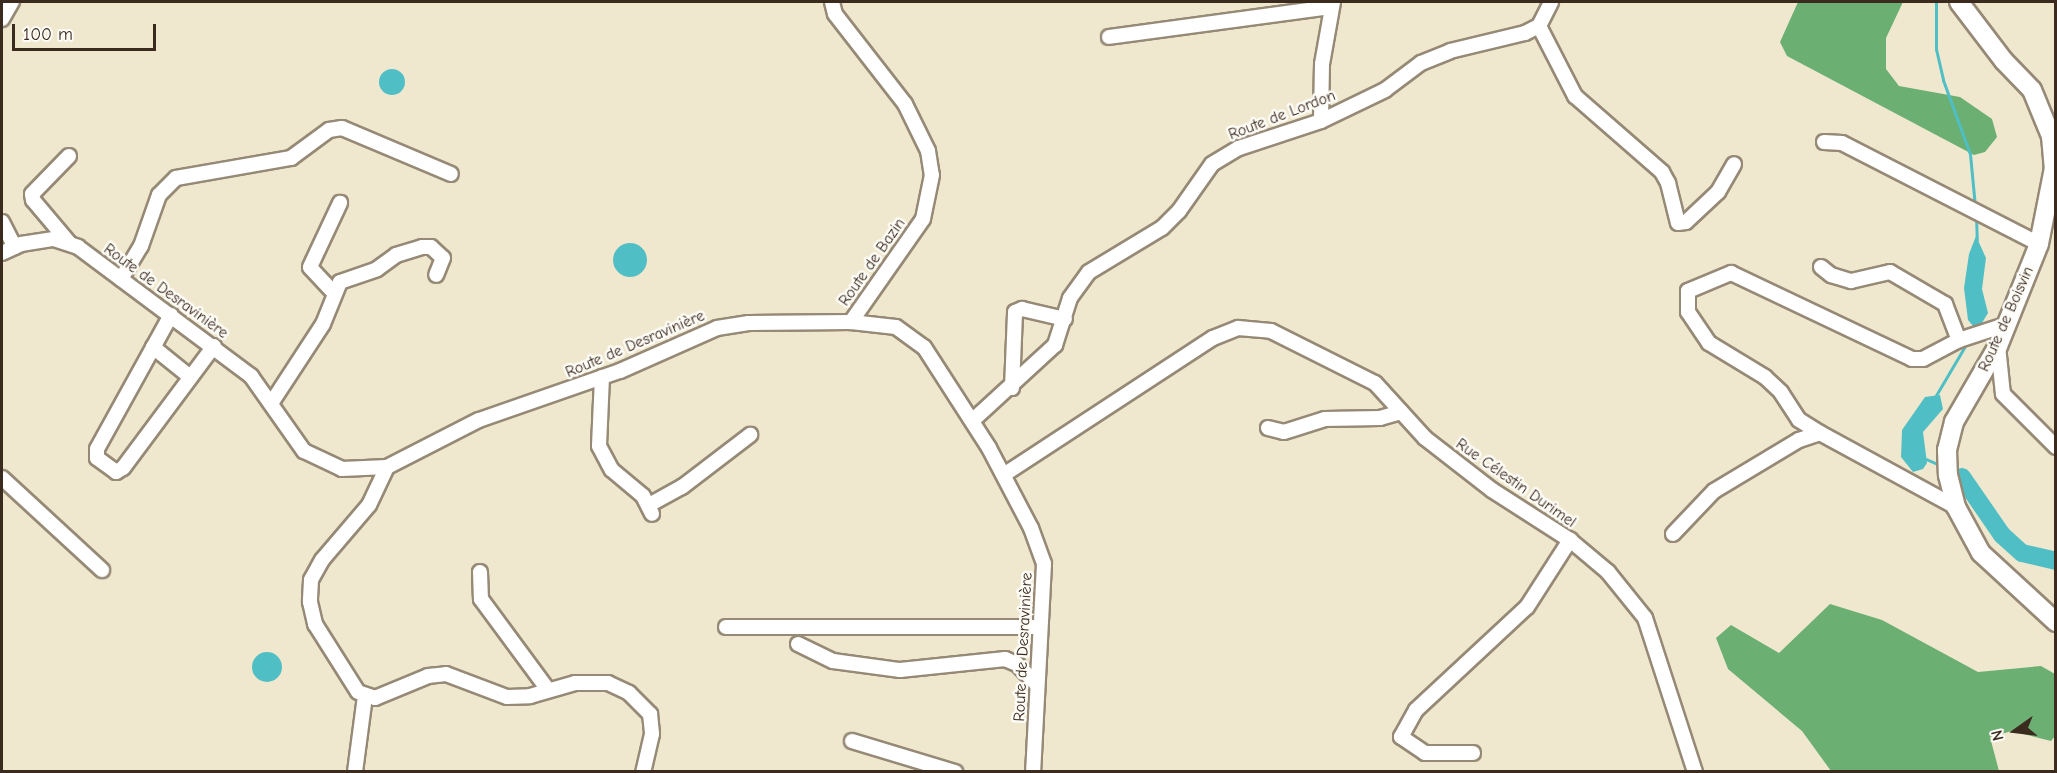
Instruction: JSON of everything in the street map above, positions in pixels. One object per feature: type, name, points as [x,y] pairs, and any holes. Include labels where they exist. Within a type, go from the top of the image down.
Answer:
[{"type":"main road","name":"Route de Boisvin","points":[[1963,4],[2032,90],[2051,136],[2054,168],[2052,208],[2008,324],[1998,346],[1954,422],[1947,450],[1948,475],[1956,507],[1981,552],[2055,622]]},
{"type":"street","points":[[2,19],[12,2]]},
{"type":"street","name":"Route de Bazin","points":[[831,2],[835,14],[905,104],[928,151],[932,175],[923,219],[851,322]]},
{"type":"street","points":[[1551,2],[1539,26],[1575,96],[1662,172],[1668,183],[1678,223],[1686,222],[1718,192],[1734,164]]},
{"type":"street","points":[[1109,37],[1332,4],[1322,64],[1321,121]]},
{"type":"street","name":"Route de Lordon","points":[[972,421],[1012,388],[1055,345],[1070,298],[1089,272],[1162,228],[1179,212],[1212,164],[1239,148],[1321,121],[1384,90],[1421,63],[1539,26]]},
{"type":"street","points":[[121,279],[141,246],[159,195],[176,178],[291,158],[329,130],[342,128],[452,174]]},
{"type":"street","points":[[1824,142],[1842,143],[2039,244]]},
{"type":"street","points":[[69,156],[34,187],[33,200],[70,244]]},
{"type":"street","points":[[334,293],[310,267],[340,203]]},
{"type":"street","points":[[2,222],[15,247]]},
{"type":"street","name":"Route de Desravinière","points":[[2,253],[15,247],[54,239],[70,244],[214,346],[251,376],[272,402],[290,436],[324,464],[365,471],[387,467],[479,420],[602,378],[717,328],[749,323],[851,322],[880,324],[903,330],[924,347],[1005,474],[1044,564],[1032,771]]},
{"type":"street","points":[[272,402],[323,324],[340,282],[377,269],[396,255],[422,247],[431,247],[443,258],[436,275]]},
{"type":"street","points":[[1821,267],[1831,275],[1851,281],[1890,272],[1945,304],[1959,340]]},
{"type":"street","points":[[1956,507],[1799,420],[1781,392],[1765,377],[1709,344],[1688,312],[1688,291],[1731,273],[1912,359],[1923,359],[1959,340],[2008,324]]},
{"type":"street","points":[[866,300],[880,324]]},
{"type":"street","points":[[1012,388],[1015,312],[1022,309],[1065,319]]},
{"type":"street","points":[[171,315],[97,449],[97,458],[116,472],[123,468],[189,376],[214,346]]},
{"type":"street","name":"Rue Célestin Durimel","points":[[1005,474],[1213,338],[1238,328],[1270,331],[1375,383],[1425,438],[1492,490],[1570,540],[1608,572],[1645,618],[1695,771]]},
{"type":"street","points":[[1998,346],[2003,394],[2055,447]]},
{"type":"street","points":[[153,347],[189,376]]},
{"type":"street","points":[[602,378],[599,446],[612,470],[650,509],[750,435]]},
{"type":"street","points":[[1268,428],[1284,432],[1324,419],[1380,418],[1401,412]]},
{"type":"street","points":[[1674,534],[1714,491],[1799,441],[1820,433]]},
{"type":"street","points":[[387,467],[369,505],[322,560],[312,580],[310,591],[315,624],[347,679],[365,696],[375,699],[428,676],[446,674],[507,697],[593,680],[629,693],[644,705],[652,722],[644,771]]},
{"type":"street","points":[[2,478],[102,570]]},
{"type":"street","points":[[1473,753],[1425,753],[1401,737],[1416,710],[1527,607],[1570,540]]},
{"type":"street","points":[[480,572],[481,598],[548,690]]},
{"type":"street","points":[[726,627],[1039,627]]},
{"type":"street","points":[[798,644],[833,661],[900,670],[1005,659],[1017,664],[1036,684]]},
{"type":"street","points":[[355,771],[365,696]]},
{"type":"street","points":[[852,741],[955,771]]},
{"type":"green space","points":[[1798,2],[1903,2],[1886,38],[1886,69],[1899,86],[1960,97],[1992,119],[1997,137],[1985,152],[1974,155],[1787,56],[1780,42]]},
{"type":"green space","points":[[1830,604],[1882,620],[1978,672],[2041,666],[2055,674],[2055,736],[2051,741],[2012,731],[1990,737],[1999,771],[1831,771],[1802,731],[1728,669],[1716,638],[1731,625],[1779,653]]},
{"type":"water","points":[[392,69],[401,73],[405,82],[401,91],[392,95],[383,91],[379,82],[383,73]]},
{"type":"water","points":[[1976,236],[1986,258],[1982,289],[1988,313],[1982,323],[1973,326],[1968,320],[1964,288],[1969,254]]},
{"type":"water","points":[[630,243],[642,248],[647,260],[642,272],[630,277],[618,272],[613,260],[618,248]]},
{"type":"water","points":[[1940,395],[1943,409],[1923,432],[1927,463],[1923,469],[1913,472],[1901,457],[1902,430],[1925,397]]},
{"type":"water","points":[[267,652],[278,656],[282,667],[278,678],[267,682],[256,678],[252,667],[256,656]]},
{"type":"waterway","points":[[1936,2],[1936,49],[1943,80],[1970,154],[1975,207]]},
{"type":"waterway","points":[[1976,216],[1977,240]]},
{"type":"waterway","points":[[1935,397],[1968,341]]},
{"type":"waterway","points":[[1926,459],[1942,466]]},
{"type":"waterway","points":[[1962,477],[2002,535],[2022,553],[2056,561]]}]
